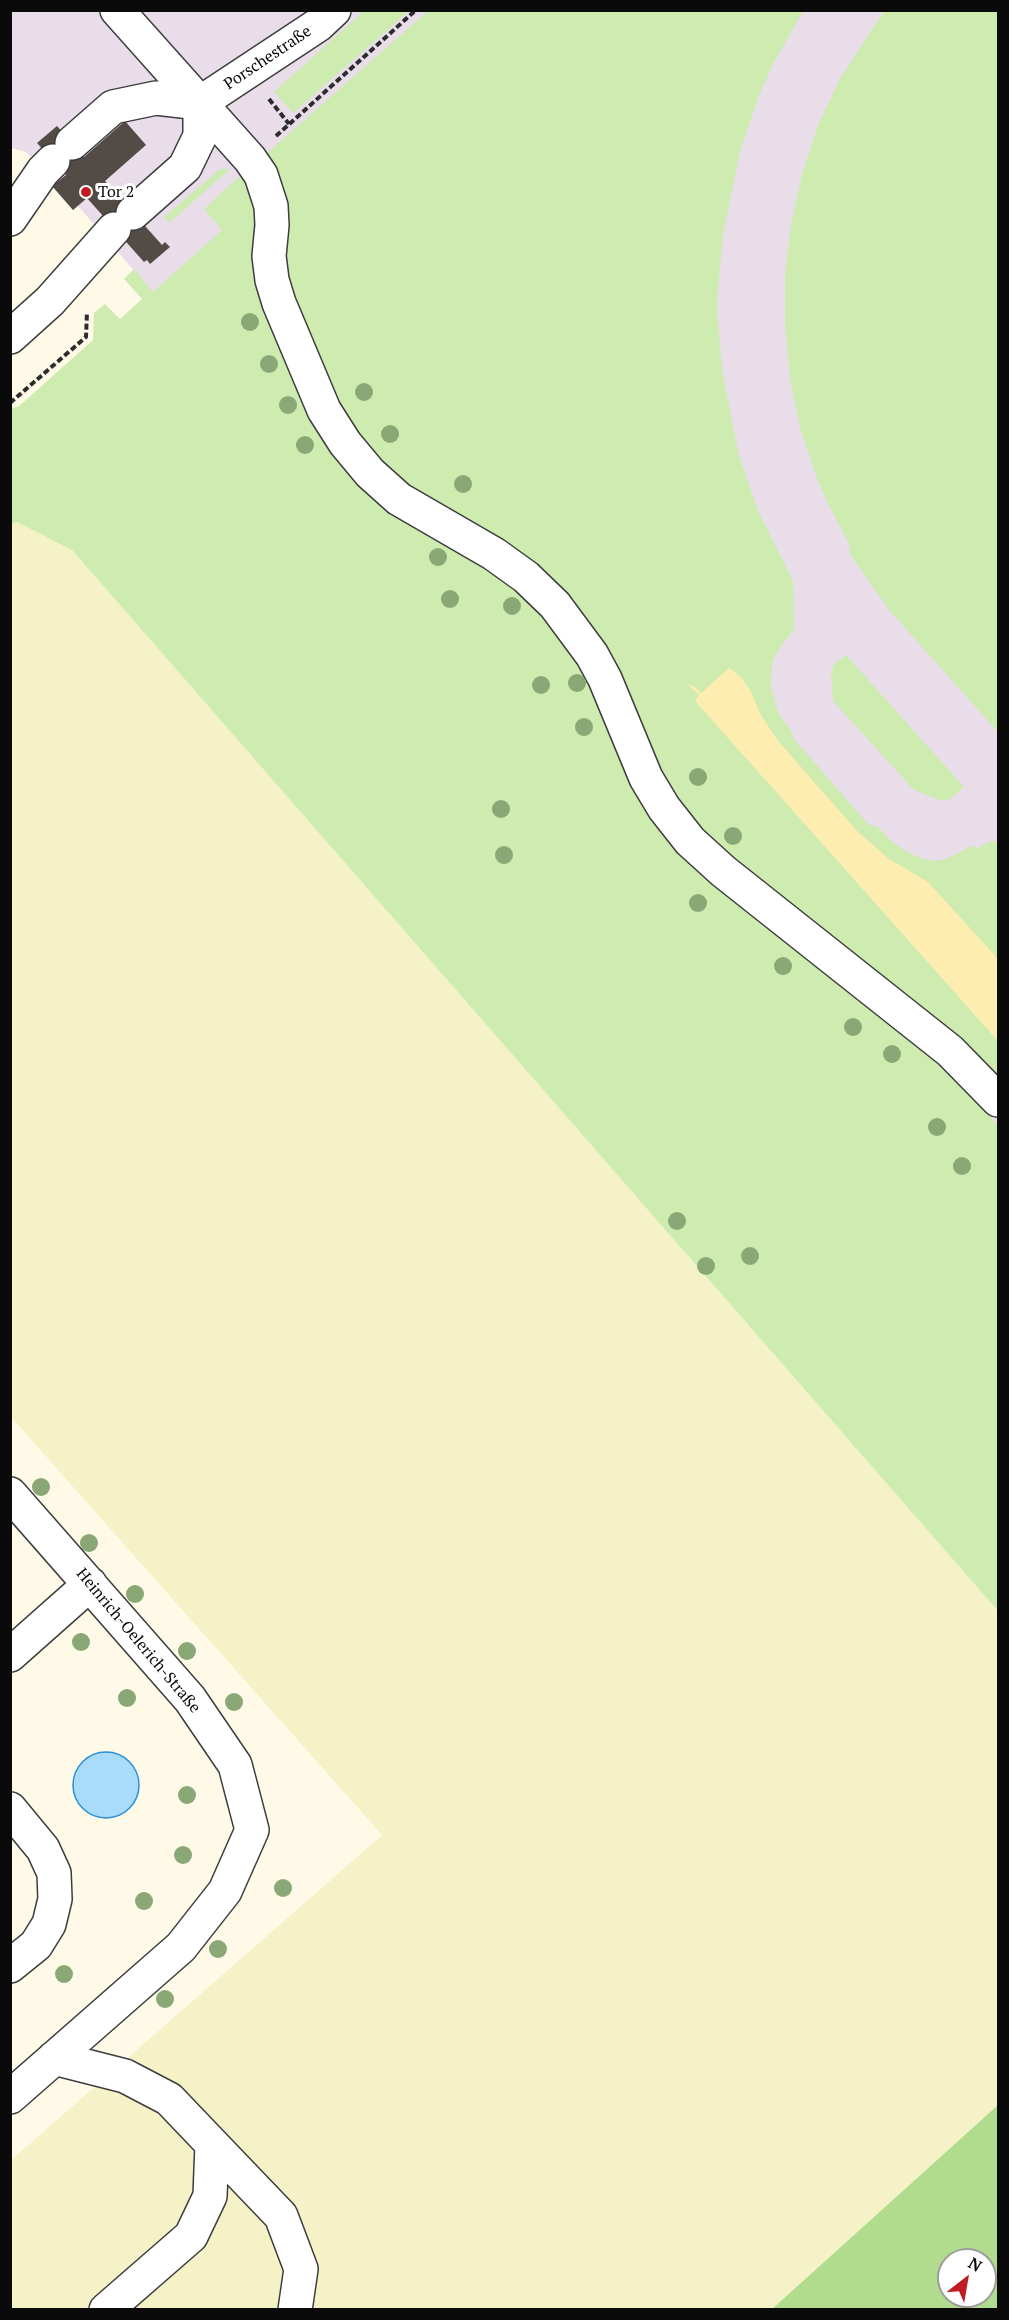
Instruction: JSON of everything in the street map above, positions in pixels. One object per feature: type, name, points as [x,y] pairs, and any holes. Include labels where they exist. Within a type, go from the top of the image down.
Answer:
[{"type":"street","points":[[117,10],[250,159],[261,175],[271,206],[269,256],[272,280],[279,303],[324,410],[345,443],[370,473],[399,499],[494,554],[526,577],[555,605],[592,655],[605,679],[646,778],[664,808],[690,841],[723,871],[950,1051],[999,1100]]},
{"type":"street","name":"Porschestraße","points":[[200,103],[310,31],[334,10]]},
{"type":"street","points":[[10,219],[43,171],[113,107],[156,98],[200,103]]},
{"type":"street","points":[[10,337],[50,301],[123,221],[185,167],[200,136],[200,103]]},
{"type":"street","name":"Heinrich-Oelerich-Straße","points":[[10,1494],[190,1699],[235,1765],[252,1830],[225,1891],[181,1947],[12,2092]]},
{"type":"street","points":[[10,1655],[90,1584]]},
{"type":"street","points":[[10,1809],[42,1849],[54,1873],[55,1899],[49,1924],[36,1945],[10,1966]]},
{"type":"street","points":[[54,2058],[125,2076],[169,2099],[281,2216],[301,2270],[295,2310]]},
{"type":"street","points":[[106,2310],[190,2236],[210,2196],[212,2144]]},
{"type":"path","points":[[250,159],[416,10]]},
{"type":"path","points":[[10,403],[86,337],[87,310]]},
{"type":"shaded area","points":[[11,11],[998,11],[998,1266],[78,206],[73,210],[52,186],[55,184],[26,152],[11,148]]},
{"type":"shaded area","points":[[17,522],[72,550],[998,1611],[998,2105],[772,2309],[11,2309],[10,2161],[382,1835],[11,1417],[10,524]]},
{"type":"green space","points":[[365,10],[409,11],[293,113],[274,92]]},
{"type":"green space","points":[[428,11],[803,11],[773,64],[760,93],[741,148],[723,234],[718,291],[718,323],[723,375],[739,456],[758,511],[793,581],[794,629],[777,652],[772,664],[771,688],[778,712],[793,738],[869,825],[877,826],[905,851],[923,859],[935,861],[946,859],[974,845],[976,849],[991,841],[998,842],[998,1081],[701,831],[675,799],[658,770],[621,678],[380,463],[337,403],[286,277],[274,167],[267,153]]},
{"type":"green space","points":[[884,11],[998,11],[998,732],[890,611],[849,553],[850,545],[827,502],[800,428],[790,378],[785,326],[785,275],[791,225],[802,174],[818,125],[840,79]]},
{"type":"green space","points":[[220,169],[230,169],[169,223],[164,217]]},
{"type":"green space","points":[[242,174],[248,184],[312,417],[487,567],[517,589],[563,638],[589,681],[618,752],[913,1041],[965,1087],[998,1126],[998,1611],[72,550],[17,522],[11,524],[11,408],[18,407],[93,340],[94,313],[105,304],[120,319],[142,299],[124,279],[134,269],[153,292],[222,230],[204,209]]},
{"type":"green space","points":[[846,655],[964,787],[950,799],[942,801],[914,790],[833,701],[831,673],[834,664]]},
{"type":"green space","points":[[998,2105],[998,2309],[772,2309]]},
{"type":"sand","points":[[729,668],[740,676],[750,690],[762,717],[779,742],[857,831],[889,859],[928,882],[998,959],[998,1041],[695,701],[699,695],[687,684],[695,687],[701,693]]},
{"type":"water","points":[[106,1752],[118,1755],[129,1762],[136,1773],[139,1785],[136,1797],[129,1808],[118,1815],[106,1818],[94,1815],[83,1808],[76,1797],[73,1785],[76,1773],[83,1762],[94,1755]]},
{"type":"building","name":"Tor 2","points":[[125,121],[146,145],[105,181],[162,245],[165,242],[170,247],[150,264],[147,260],[144,262],[87,198],[73,210],[52,186],[66,175],[37,143],[57,126],[84,157]]},
{"type":"place","name":"Tor 2","points":[[86,192]]}]
